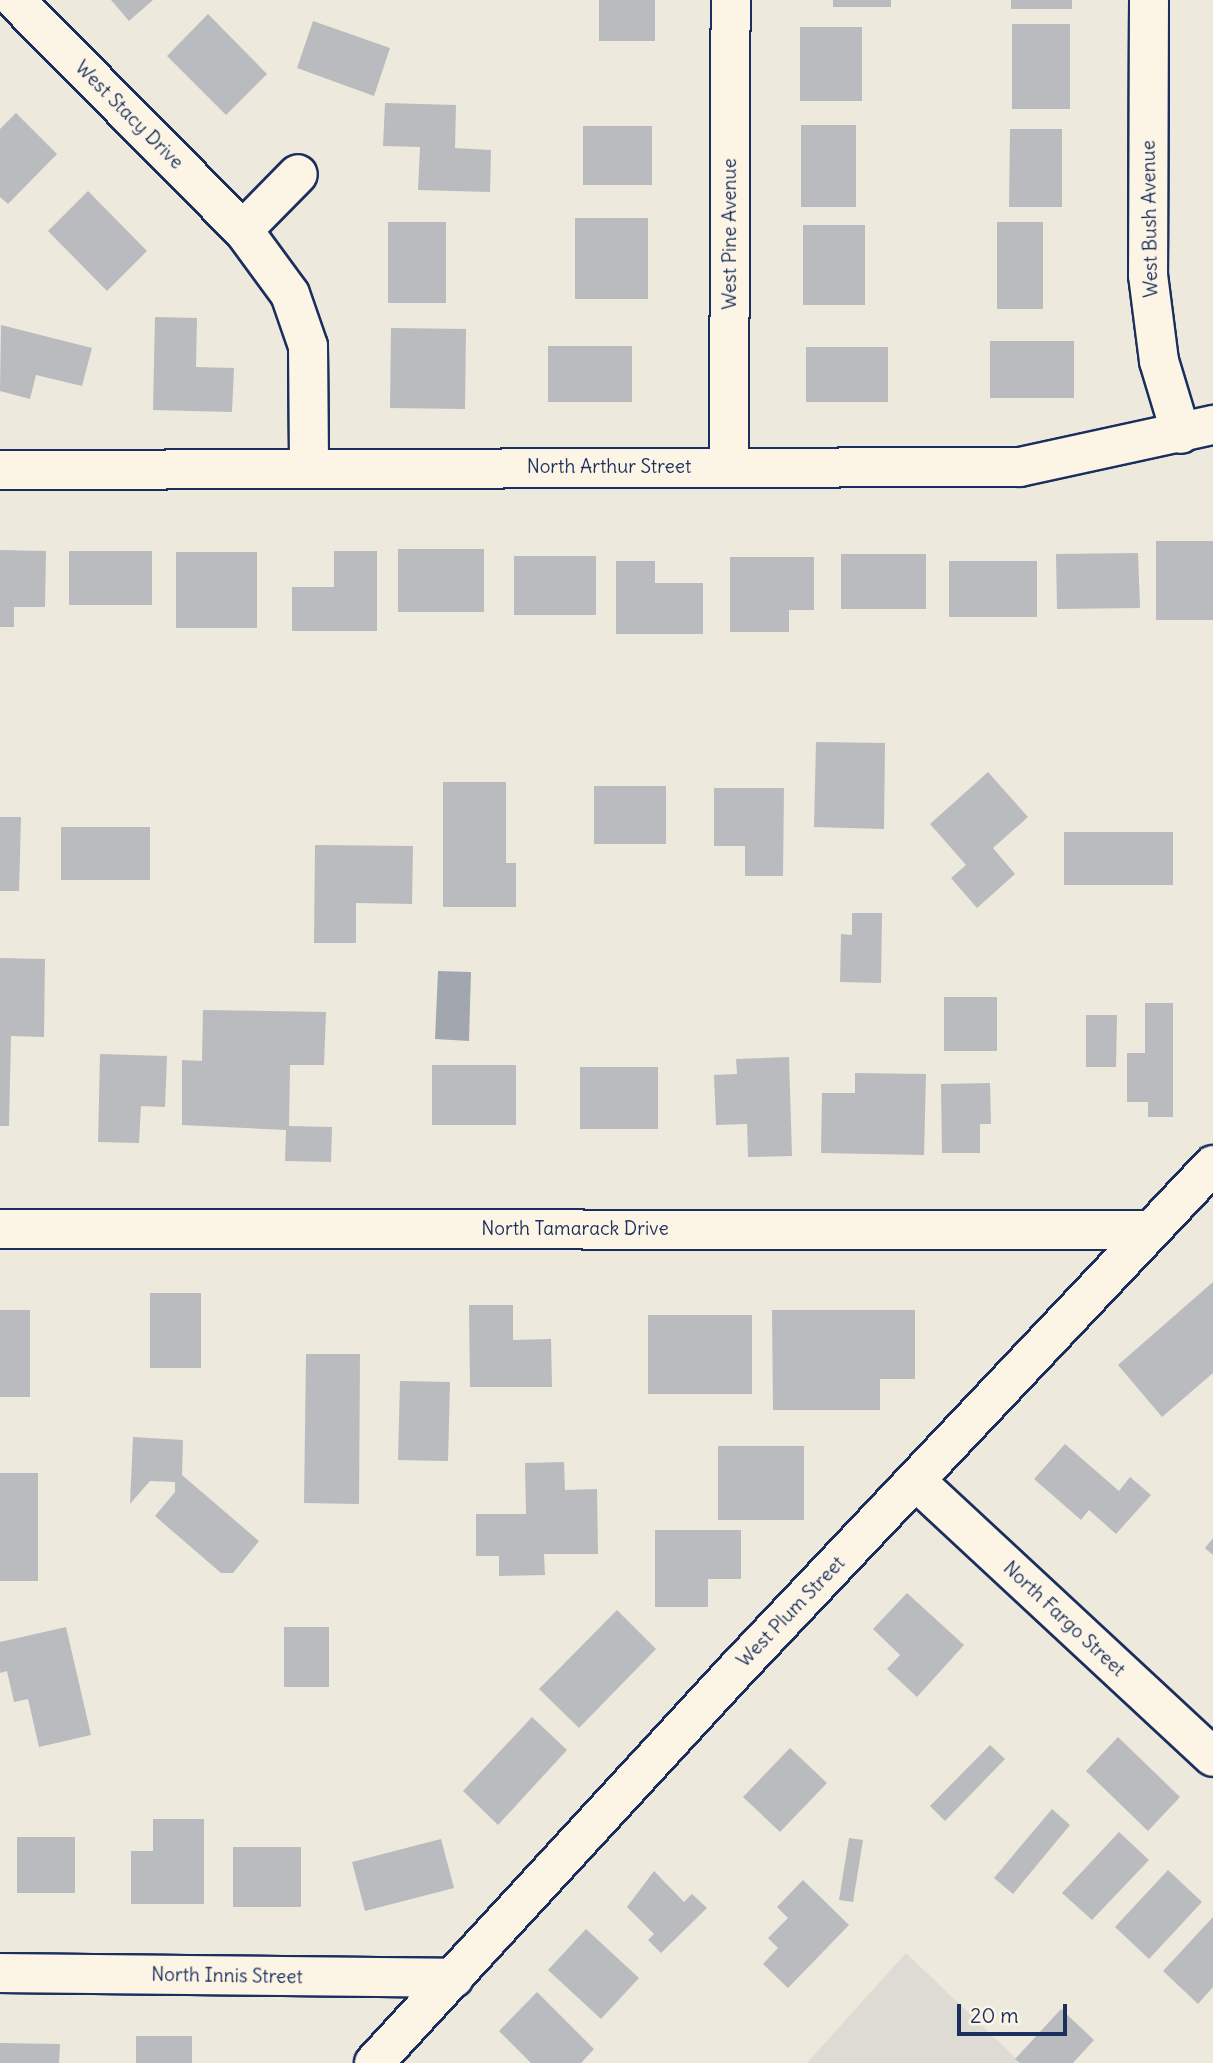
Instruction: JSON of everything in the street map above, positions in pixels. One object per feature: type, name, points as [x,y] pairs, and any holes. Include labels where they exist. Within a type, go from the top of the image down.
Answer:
[{"type":"street","name":"West Stacy Drive","points":[[15,0],[243,230],[290,294],[308,346],[309,466]]},
{"type":"street","name":"West Pine Avenue","points":[[729,467],[731,0]]},
{"type":"street","name":"West Bush Avenue","points":[[1149,0],[1148,275],[1159,361],[1197,430]]},
{"type":"street","points":[[243,230],[298,174]]},
{"type":"street","name":"North Arthur Street","points":[[0,470],[309,466],[1020,467],[1197,430]]},
{"type":"street","name":"West Plum Street","points":[[374,2063],[735,1671],[1213,1164]]},
{"type":"street","name":"North Tamarack Drive","points":[[0,1229],[1151,1230]]},
{"type":"street","name":"North Fargo Street","points":[[916,1481],[1213,1757]]},
{"type":"street","name":"North Innis Street","points":[[0,1973],[454,1978]]},
{"type":"shaded area","points":[[438,971],[471,972],[469,1041],[435,1039]]},
{"type":"shaded area","points":[[906,1953],[1021,2063],[807,2063]]},
{"type":"building","points":[[111,0],[153,0],[129,21]]},
{"type":"building","points":[[599,0],[655,0],[655,41],[599,41]]},
{"type":"building","points":[[833,0],[891,0],[891,7],[833,7]]},
{"type":"building","points":[[1011,0],[1072,0],[1072,9],[1011,9]]},
{"type":"building","points":[[208,14],[267,74],[226,115],[167,56]]},
{"type":"building","points":[[313,21],[390,48],[374,96],[297,68]]},
{"type":"building","points":[[1012,24],[1070,24],[1070,109],[1012,109]]},
{"type":"building","points":[[800,27],[862,27],[862,101],[800,101]]},
{"type":"building","points":[[385,103],[456,105],[455,148],[491,150],[490,192],[418,190],[420,147],[383,146]]},
{"type":"building","points":[[16,113],[57,154],[8,204],[0,197],[0,129]]},
{"type":"building","points":[[801,125],[856,125],[856,207],[801,207]]},
{"type":"building","points":[[583,126],[652,126],[652,185],[583,185]]},
{"type":"building","points":[[1010,129],[1062,129],[1062,207],[1009,207]]},
{"type":"building","points":[[88,191],[147,251],[107,291],[48,231]]},
{"type":"building","points":[[575,218],[648,218],[648,299],[575,299]]},
{"type":"building","points":[[388,222],[446,222],[446,303],[388,303]]},
{"type":"building","points":[[997,222],[1043,222],[1043,309],[997,309]]},
{"type":"building","points":[[803,225],[865,225],[865,305],[803,305]]},
{"type":"building","points":[[155,317],[197,318],[196,367],[234,368],[232,412],[153,410]]},
{"type":"building","points":[[1,325],[92,348],[82,386],[36,375],[30,399],[0,391]]},
{"type":"building","points":[[391,328],[466,329],[465,409],[390,408]]},
{"type":"building","points":[[990,341],[1074,341],[1074,398],[990,398]]},
{"type":"building","points":[[548,346],[632,346],[632,402],[548,402]]},
{"type":"building","points":[[806,347],[888,347],[888,402],[806,402]]},
{"type":"building","points":[[1156,541],[1213,541],[1213,620],[1156,620]]},
{"type":"building","points":[[398,549],[484,549],[484,612],[398,612]]},
{"type":"building","points":[[0,550],[46,551],[45,607],[14,607],[14,627],[0,627]]},
{"type":"building","points":[[69,551],[152,551],[152,605],[69,605]]},
{"type":"building","points":[[334,551],[377,551],[377,631],[292,631],[292,587],[334,587]]},
{"type":"building","points":[[176,552],[257,552],[257,628],[176,628]]},
{"type":"building","points":[[1138,553],[1140,608],[1057,609],[1056,554]]},
{"type":"building","points":[[841,554],[926,554],[926,609],[841,609]]},
{"type":"building","points":[[514,556],[596,556],[596,615],[514,615]]},
{"type":"building","points":[[730,557],[814,557],[814,610],[789,610],[789,632],[730,632]]},
{"type":"building","points":[[616,561],[655,561],[655,583],[703,583],[703,634],[616,634]]},
{"type":"building","points":[[949,561],[1037,561],[1037,617],[949,617]]},
{"type":"building","points":[[816,742],[885,743],[884,829],[814,827]]},
{"type":"building","points":[[988,772],[1028,817],[993,848],[1015,874],[977,908],[951,878],[966,865],[930,824]]},
{"type":"building","points":[[443,782],[506,782],[506,863],[516,863],[516,907],[443,907]]},
{"type":"building","points":[[594,786],[666,786],[666,844],[594,844]]},
{"type":"building","points":[[714,788],[784,788],[783,876],[745,876],[745,846],[714,846]]},
{"type":"building","points":[[0,817],[21,817],[19,891],[0,891]]},
{"type":"building","points":[[61,827],[150,827],[150,880],[61,880]]},
{"type":"building","points":[[1064,832],[1173,832],[1173,885],[1064,885]]},
{"type":"building","points":[[315,845],[413,846],[412,904],[356,903],[356,943],[314,943]]},
{"type":"building","points":[[852,913],[882,913],[881,983],[840,982],[841,934],[852,935]]},
{"type":"building","points":[[0,958],[45,959],[44,1037],[11,1036],[9,1126],[0,1126]]},
{"type":"building","points":[[944,997],[997,997],[997,1051],[944,1051]]},
{"type":"building","points":[[1145,1003],[1173,1003],[1173,1117],[1148,1117],[1148,1102],[1127,1102],[1127,1053],[1145,1053]]},
{"type":"building","points":[[203,1010],[326,1012],[324,1065],[290,1065],[289,1126],[332,1127],[331,1162],[285,1161],[286,1130],[182,1125],[182,1060],[202,1061]]},
{"type":"building","points":[[1086,1015],[1117,1015],[1116,1067],[1086,1067]]},
{"type":"building","points":[[100,1054],[167,1056],[165,1107],[141,1106],[139,1143],[98,1142]]},
{"type":"building","points":[[789,1057],[792,1156],[748,1157],[747,1124],[716,1125],[714,1075],[737,1074],[736,1059]]},
{"type":"building","points":[[432,1065],[516,1065],[516,1125],[432,1125]]},
{"type":"building","points":[[580,1067],[658,1067],[658,1129],[580,1129]]},
{"type":"building","points":[[855,1073],[926,1074],[924,1155],[821,1153],[822,1093],[855,1093]]},
{"type":"building","points":[[990,1083],[991,1124],[980,1124],[980,1153],[942,1153],[941,1084]]},
{"type":"building","points":[[1213,1282],[1213,1373],[1162,1417],[1118,1365]]},
{"type":"building","points":[[150,1293],[201,1293],[201,1368],[150,1368]]},
{"type":"building","points":[[469,1305],[513,1305],[513,1340],[551,1339],[552,1387],[470,1387]]},
{"type":"building","points":[[0,1310],[30,1310],[30,1397],[0,1397]]},
{"type":"building","points":[[772,1310],[915,1310],[915,1379],[880,1379],[880,1410],[773,1410]]},
{"type":"building","points":[[648,1315],[752,1315],[752,1394],[648,1394]]},
{"type":"building","points":[[306,1354],[360,1354],[359,1504],[304,1503]]},
{"type":"building","points":[[400,1381],[450,1382],[448,1461],[398,1460]]},
{"type":"building","points":[[133,1437],[183,1440],[182,1475],[259,1541],[233,1573],[221,1573],[155,1516],[175,1492],[175,1482],[150,1481],[130,1504]]},
{"type":"building","points":[[1065,1444],[1119,1491],[1130,1477],[1151,1495],[1116,1534],[1089,1510],[1081,1520],[1034,1479]]},
{"type":"building","points":[[718,1446],[804,1446],[804,1520],[718,1520]]},
{"type":"building","points":[[564,1462],[565,1490],[597,1489],[598,1554],[544,1554],[545,1575],[499,1576],[499,1556],[476,1556],[476,1514],[526,1514],[525,1463]]},
{"type":"building","points":[[0,1473],[38,1473],[38,1581],[0,1581]]},
{"type":"building","points":[[655,1530],[741,1530],[741,1579],[708,1579],[708,1607],[655,1607]]},
{"type":"building","points":[[1213,1538],[1213,1555],[1205,1548]]},
{"type":"building","points":[[907,1593],[964,1645],[917,1697],[887,1669],[900,1655],[873,1629]]},
{"type":"building","points":[[617,1610],[656,1649],[579,1728],[539,1689]]},
{"type":"building","points":[[66,1627],[91,1735],[39,1747],[28,1699],[14,1702],[7,1671],[0,1673],[0,1642]]},
{"type":"building","points":[[284,1627],[329,1627],[329,1687],[284,1687]]},
{"type":"building","points":[[532,1717],[567,1750],[498,1825],[463,1791]]},
{"type":"building","points":[[1118,1737],[1180,1797],[1148,1831],[1086,1771]]},
{"type":"building","points":[[990,1745],[1005,1759],[945,1821],[930,1806]]},
{"type":"building","points":[[790,1748],[827,1783],[780,1832],[743,1797]]},
{"type":"building","points":[[1052,1809],[1070,1825],[1013,1894],[994,1878]]},
{"type":"building","points":[[153,1819],[204,1819],[204,1904],[131,1904],[131,1851],[153,1851]]},
{"type":"building","points":[[1119,1832],[1149,1860],[1092,1920],[1062,1893]]},
{"type":"building","points":[[17,1837],[75,1837],[75,1893],[17,1893]]},
{"type":"building","points":[[849,1838],[863,1840],[853,1902],[839,1900]]},
{"type":"building","points":[[441,1839],[454,1888],[365,1911],[352,1862]]},
{"type":"building","points":[[233,1847],[301,1847],[301,1907],[233,1907]]},
{"type":"building","points":[[1168,1870],[1202,1902],[1149,1959],[1115,1927]]},
{"type":"building","points":[[654,1871],[684,1902],[692,1894],[707,1908],[661,1953],[648,1940],[654,1934],[627,1907]]},
{"type":"building","points":[[803,1880],[849,1925],[788,1988],[763,1964],[778,1948],[768,1938],[788,1918],[777,1907]]},
{"type":"building","points":[[1213,1917],[1213,1987],[1198,2004],[1163,1971]]},
{"type":"building","points":[[586,1929],[639,1978],[601,2019],[548,1970]]},
{"type":"building","points":[[537,1992],[594,2049],[581,2063],[531,2063],[499,2031]]},
{"type":"building","points":[[1061,2009],[1094,2040],[1073,2063],[1020,2063],[1015,2059]]},
{"type":"building","points":[[136,2036],[192,2036],[192,2063],[136,2063]]},
{"type":"building","points":[[0,2043],[60,2044],[59,2063],[0,2063]]}]
